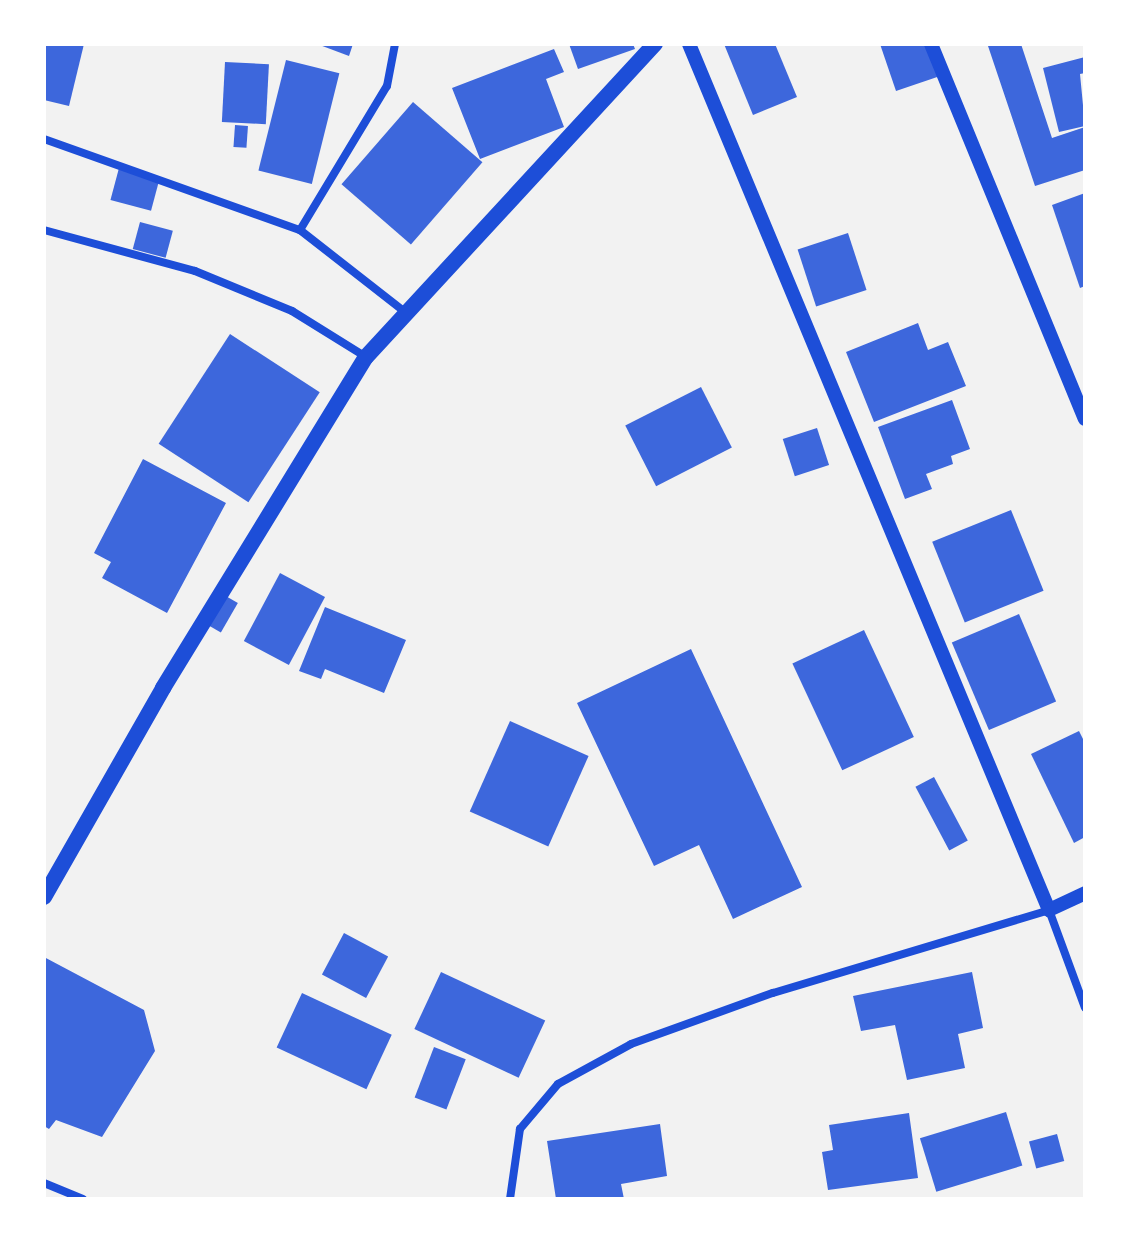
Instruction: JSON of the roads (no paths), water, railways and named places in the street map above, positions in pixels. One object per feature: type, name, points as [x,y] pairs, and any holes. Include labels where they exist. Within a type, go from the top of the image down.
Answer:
[{"type":"main road","points":[[44,897],[155,701],[366,357],[655,44]]},
{"type":"street","points":[[300,230],[387,86],[395,44]]},
{"type":"street","points":[[689,44],[1049,910],[1085,1008]]},
{"type":"street","points":[[931,44],[1085,419]]},
{"type":"street","points":[[44,139],[300,230],[405,312]]},
{"type":"street","points":[[44,230],[195,271],[292,311],[366,357]]},
{"type":"street","points":[[510,1199],[513,1157],[530,1112],[558,1084],[594,1062],[773,993],[1049,910],[1085,893]]},
{"type":"street","points":[[44,1183],[83,1199]]}]
